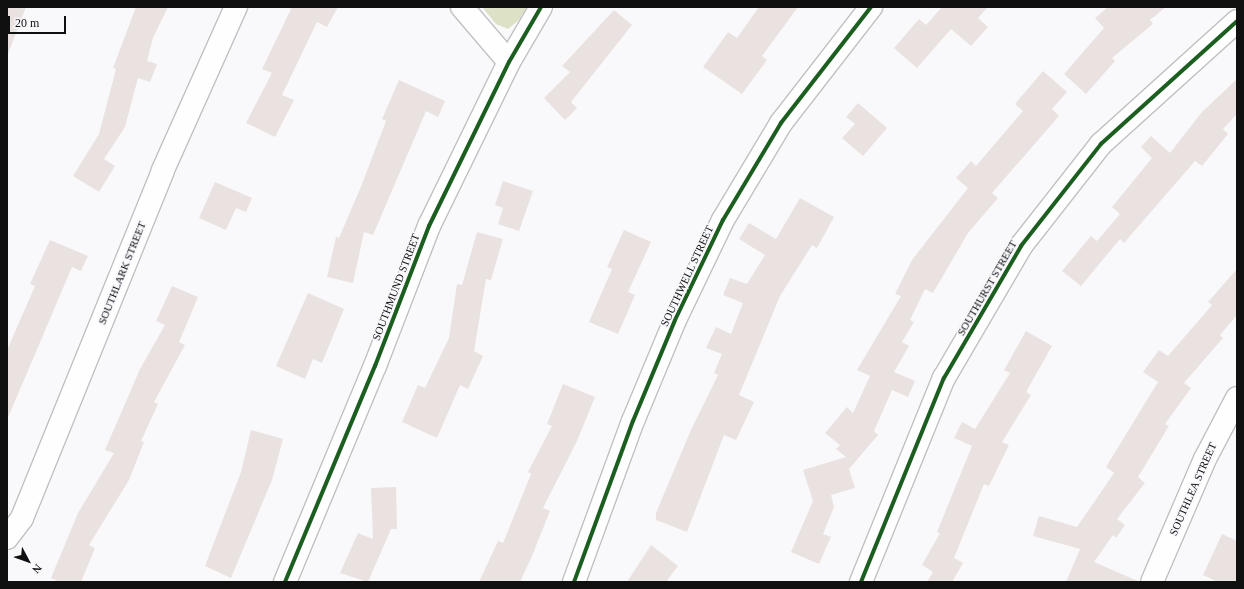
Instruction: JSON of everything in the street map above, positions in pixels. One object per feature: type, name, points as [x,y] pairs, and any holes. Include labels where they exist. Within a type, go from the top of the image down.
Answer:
[{"type":"street","name":"SOUTHLARK STREET","points":[[7,538],[22,518],[163,170],[236,7]]},
{"type":"street","points":[[462,7],[509,62]]},
{"type":"street","name":"SOUTHMUND STREET","points":[[285,582],[375,366],[429,226],[509,62],[541,7]]},
{"type":"street","name":"SOUTHWELL STREET","points":[[574,582],[669,334],[723,220],[781,123],[871,7]]},
{"type":"street","name":"SOUTHURST STREET","points":[[861,582],[944,378],[1021,246],[1101,144],[1237,21]]},
{"type":"street","name":"SOUTHLEA STREET","points":[[1152,582],[1205,459],[1237,398]]},
{"type":"green space","points":[[482,7],[527,7],[519,20],[508,29],[496,24]]},
{"type":"building","points":[[7,7],[26,7],[8,54],[7,54]]},
{"type":"building","points":[[136,7],[168,7],[153,38],[147,61],[157,64],[150,82],[138,78],[125,127],[104,159],[115,166],[99,192],[73,176],[99,134],[116,69],[113,68]]},
{"type":"building","points":[[287,7],[338,7],[327,27],[317,22],[282,95],[294,100],[275,137],[246,123],[272,73],[262,69],[291,9]]},
{"type":"building","points":[[759,7],[798,7],[762,56],[767,60],[742,94],[703,67],[728,32],[737,38]]},
{"type":"building","points":[[942,7],[988,7],[978,18],[988,27],[971,46],[951,29],[917,68],[894,48],[919,19],[926,25]]},
{"type":"building","points":[[1108,7],[1166,7],[1150,20],[1153,24],[1112,58],[1115,61],[1086,94],[1064,74],[1104,28],[1095,18]]},
{"type":"building","points":[[614,10],[632,25],[571,102],[577,108],[565,120],[544,98],[570,72],[562,66]]},
{"type":"building","points":[[1043,71],[1067,92],[1052,109],[1059,116],[992,193],[998,198],[968,233],[933,293],[925,289],[910,320],[914,322],[902,342],[909,346],[894,372],[915,381],[908,397],[892,390],[874,431],[878,435],[849,469],[855,488],[831,495],[834,507],[823,534],[831,537],[819,564],[791,552],[813,501],[803,470],[846,457],[836,449],[840,445],[825,433],[847,407],[853,413],[870,376],[857,370],[901,296],[895,294],[912,260],[968,188],[956,178],[971,161],[976,166],[1023,111],[1015,104]]},
{"type":"building","points":[[1237,79],[1237,114],[1223,129],[1228,134],[1202,166],[1195,161],[1124,243],[1120,239],[1081,286],[1062,271],[1091,236],[1097,241],[1120,214],[1112,207],[1152,158],[1141,147],[1151,136],[1170,153],[1202,112]]},
{"type":"building","points":[[399,80],[445,101],[438,117],[426,111],[373,235],[364,232],[353,283],[327,277],[336,237],[339,238],[362,184],[386,121],[382,119]]},
{"type":"building","points":[[858,103],[887,128],[863,156],[842,138],[855,124],[846,117]]},
{"type":"building","points":[[503,181],[533,191],[519,231],[498,224],[503,208],[495,205]]},
{"type":"building","points":[[215,182],[252,198],[246,212],[236,208],[226,230],[199,218]]},
{"type":"building","points":[[800,198],[834,217],[817,248],[812,245],[780,296],[739,395],[754,402],[736,440],[724,435],[687,532],[656,520],[656,513],[690,432],[718,375],[714,373],[722,354],[706,348],[716,327],[731,334],[743,303],[723,295],[730,278],[747,284],[765,255],[739,239],[749,223],[776,239]]},
{"type":"building","points":[[624,230],[651,242],[628,292],[635,295],[618,334],[589,322],[612,269],[607,267]]},
{"type":"building","points":[[477,232],[503,239],[491,280],[486,279],[474,351],[483,356],[468,389],[460,385],[437,438],[402,422],[418,385],[425,388],[449,338],[457,284],[462,285]]},
{"type":"building","points":[[50,240],[88,256],[81,271],[72,267],[7,420],[7,350],[35,286],[30,284]]},
{"type":"building","points":[[1237,269],[1237,315],[1220,335],[1223,338],[1184,383],[1191,388],[1165,424],[1169,426],[1138,477],[1145,483],[1117,519],[1125,525],[1116,538],[1113,535],[1094,562],[1140,582],[1066,582],[1080,549],[1033,536],[1039,516],[1077,527],[1114,473],[1106,467],[1158,382],[1143,372],[1159,350],[1168,356],[1212,305],[1208,302]]},
{"type":"building","points":[[172,286],[198,297],[179,342],[185,345],[154,402],[158,404],[141,441],[144,442],[129,480],[89,545],[95,548],[81,582],[60,582],[51,578],[78,513],[114,453],[105,450],[140,369],[165,325],[156,321]]},
{"type":"building","points":[[308,293],[344,309],[322,363],[313,359],[305,379],[276,366]]},
{"type":"building","points":[[1026,331],[1052,346],[1026,392],[1031,395],[1002,442],[1009,445],[989,486],[984,484],[954,558],[963,563],[952,582],[927,582],[933,572],[922,565],[940,533],[937,532],[972,446],[954,438],[962,422],[975,429],[1010,373],[1004,370]]},
{"type":"building","points":[[563,384],[595,397],[577,441],[543,508],[550,511],[532,556],[520,582],[479,582],[498,541],[503,543],[531,474],[528,472],[552,426],[547,424]]},
{"type":"building","points":[[251,430],[283,439],[272,480],[231,578],[205,566],[241,472]]},
{"type":"building","points":[[396,487],[397,529],[391,529],[368,582],[340,573],[358,533],[373,539],[371,488]]},
{"type":"building","points":[[1222,534],[1237,541],[1237,582],[1218,582],[1203,575]]},
{"type":"building","points":[[651,545],[678,566],[666,582],[627,582]]},
{"type":"cycle path","points":[[285,582],[375,366],[429,226],[509,62],[541,7]]},
{"type":"cycle path","points":[[574,582],[633,421],[675,320],[723,220],[781,123],[871,7]]},
{"type":"cycle path","points":[[861,582],[944,378],[1021,246],[1101,144],[1237,21]]}]
